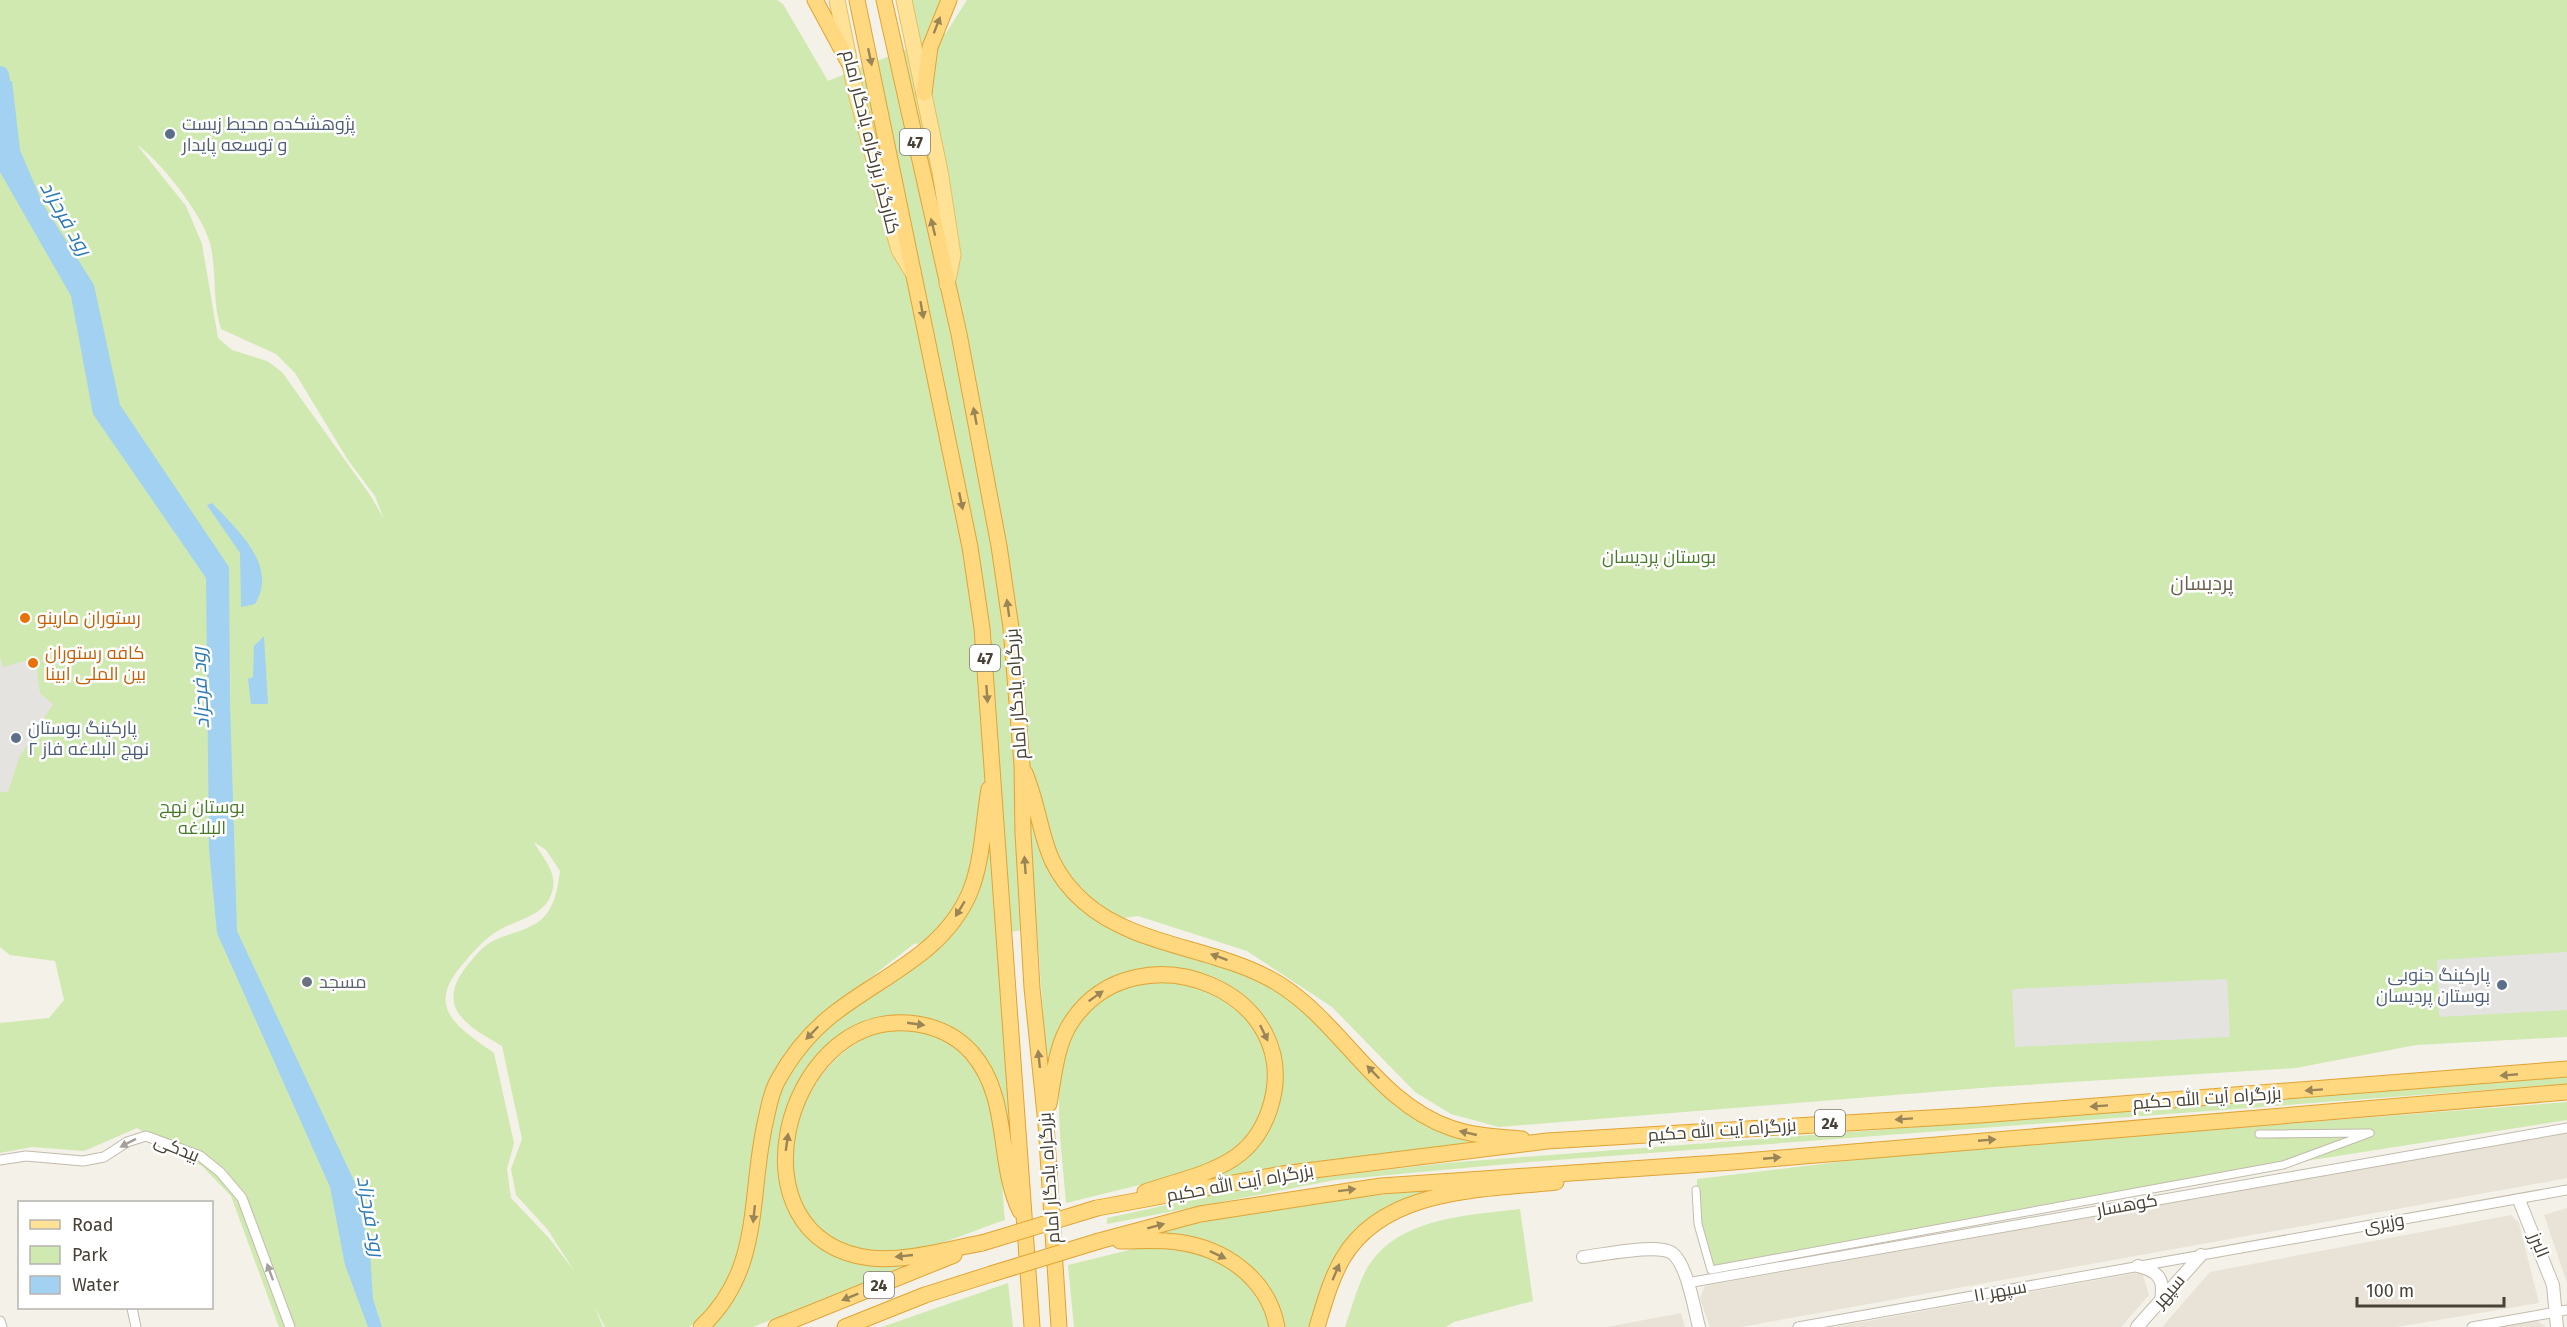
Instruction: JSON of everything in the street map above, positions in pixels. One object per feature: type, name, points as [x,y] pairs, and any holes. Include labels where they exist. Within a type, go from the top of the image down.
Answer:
[{"type":"highway","points":[[815,0],[849,63]]},
{"type":"highway","name":"بزرگراه یادگار امام","points":[[857,0],[917,280],[970,547],[982,628],[1032,1327]]},
{"type":"highway","name":"بزرگراه یادگار امام","points":[[884,0],[959,334],[999,546],[1011,628],[1022,765],[1023,833],[1032,988],[1046,1124],[1059,1327]]},
{"type":"highway","points":[[924,93],[930,47],[949,0]]},
{"type":"highway","points":[[1022,765],[1033,793],[1042,837],[1053,865],[1070,888],[1098,913],[1138,933],[1220,956],[1278,984],[1327,1023],[1394,1094],[1432,1121],[1468,1133],[1547,1142]]},
{"type":"highway","points":[[701,1327],[732,1288],[752,1234],[762,1133],[776,1084],[799,1047],[817,1028],[852,1000],[920,956],[956,917],[969,894],[976,873],[993,772]]},
{"type":"highway","points":[[1046,1124],[1057,1059],[1066,1031],[1086,1003],[1118,983],[1132,978],[1162,975],[1196,979],[1229,994],[1259,1022],[1274,1058],[1275,1080],[1267,1117],[1253,1140],[1231,1160],[1210,1171],[1097,1208]]},
{"type":"highway","points":[[982,1243],[903,1257],[870,1258],[837,1249],[821,1239],[799,1214],[786,1174],[786,1144],[789,1126],[799,1097],[809,1080],[834,1049],[851,1036],[885,1023],[916,1023],[947,1033],[971,1052],[992,1088],[1000,1119],[1010,1189],[1023,1217]]},
{"type":"highway","name":"بزرگراه آیت الله حکیم","points":[[1097,1208],[1282,1174],[1547,1142],[1980,1115],[2567,1069]]},
{"type":"highway","name":"بزرگراه آیت الله حکیم","points":[[1099,1241],[1200,1214],[1333,1191],[1500,1176],[1733,1162],[2567,1092]]},
{"type":"highway","points":[[1317,1327],[1344,1256],[1366,1231],[1401,1209],[1457,1193],[1733,1162]]},
{"type":"highway","name":"24","points":[[776,1327],[982,1243],[1097,1208]]},
{"type":"highway","points":[[1099,1241],[1176,1242],[1224,1257],[1247,1273],[1261,1288],[1272,1309],[1277,1327]]},
{"type":"highway","name":"24","points":[[844,1327],[925,1295],[1099,1241]]},
{"type":"highway","points":[[870,1327],[925,1295]]},
{"type":"highway","points":[[1058,1297],[1067,1327]]},
{"type":"highway","points":[[1027,1327],[1029,1303]]},
{"type":"main road","name":"کنارگذر بزرگراه یادگار امام","points":[[837,0],[849,63],[899,250],[917,280]]},
{"type":"main road","points":[[904,0],[924,93],[953,255],[947,284]]},
{"type":"street","name":"کوهسار","points":[[1687,1283],[2567,1128]]},
{"type":"street","points":[[1696,1190],[1698,1224],[1711,1270],[2283,1165],[2370,1133],[2259,1134]]},
{"type":"street","name":"بیدکی","points":[[0,1160],[26,1156],[83,1161],[104,1157],[127,1142],[146,1136],[200,1156],[220,1172],[242,1198],[290,1327]]},
{"type":"street","name":"وزیری","points":[[2201,1255],[2567,1190]]},
{"type":"street","name":"البرز","points":[[2519,1200],[2548,1269],[2562,1311],[2557,1327]]},
{"type":"street","points":[[1583,1257],[1667,1250],[1678,1259],[1699,1327]]},
{"type":"street","name":"سپهر ۱۱","points":[[1798,1327],[2201,1255]]},
{"type":"street","name":"سپهر","points":[[2137,1327],[2201,1255]]},
{"type":"street","points":[[2138,1266],[2155,1272],[2159,1276],[2162,1283],[2161,1300]]},
{"type":"street","points":[[132,1309],[136,1327]]},
{"type":"street","points":[[2472,1327],[2562,1311]]},
{"type":"street","points":[[0,1321],[2,1327]]},
{"type":"shaded area","name":"پارکینگ بوستان نهج البلاغه فاز ۲","points":[[0,657],[3,667],[35,658],[40,693],[53,704],[19,758],[8,792],[0,792]]},
{"type":"shaded area","name":"پارکینگ جنوبی بوستان پردیسان","points":[[2567,952],[2567,1010],[2439,1017],[2437,960]]},
{"type":"shaded area","points":[[2227,979],[2230,1037],[2015,1047],[2012,989]]},
{"type":"shaded area","points":[[2567,1132],[2567,1178],[2552,1181],[1741,1327],[1710,1327],[1700,1298],[1705,1286]]},
{"type":"shaded area","points":[[2567,1208],[2567,1283],[2544,1215]]},
{"type":"shaded area","points":[[2511,1215],[2519,1223],[2539,1303],[2397,1327],[2162,1327],[2210,1272]]},
{"type":"shaded area","points":[[2142,1272],[2149,1295],[2121,1327],[1835,1327]]},
{"type":"shaded area","points":[[1681,1313],[1685,1327],[1607,1327]]},
{"type":"shaded area","points":[[2536,1320],[2546,1327],[2497,1327]]},
{"type":"green space","name":"بوستان پردیسان","points":[[0,0],[777,0],[783,4],[828,81],[919,44],[909,0],[943,0],[927,40],[946,33],[967,0],[2567,0],[2567,1037],[2416,1045],[2296,1068],[1993,1087],[1499,1127],[1451,1114],[1415,1092],[1332,1007],[1247,951],[1138,916],[1101,921],[1128,937],[1214,963],[1270,986],[1293,1000],[1313,1017],[1368,1077],[1407,1113],[1430,1127],[1477,1142],[1286,1166],[1170,1188],[1211,1176],[1234,1165],[1249,1153],[1267,1129],[1278,1103],[1280,1061],[1267,1025],[1241,997],[1208,978],[1170,970],[1131,973],[1096,988],[1067,1018],[1056,1041],[1048,1083],[1037,929],[997,933],[1014,1190],[1001,1108],[994,1083],[982,1060],[966,1040],[943,1026],[914,1018],[876,1021],[842,1037],[814,1064],[794,1098],[782,1135],[781,1174],[792,1210],[822,1245],[847,1259],[869,1264],[895,1263],[936,1254],[753,1327],[709,1327],[731,1299],[746,1268],[754,1237],[767,1139],[774,1107],[787,1075],[802,1052],[820,1033],[925,959],[944,940],[914,944],[818,1018],[785,1058],[772,1080],[762,1108],[749,1218],[743,1243],[720,1294],[702,1318],[689,1327],[605,1327],[594,1306],[603,1327],[279,1327],[231,1196],[202,1166],[137,1128],[84,1151],[32,1147],[0,1153],[0,1023],[49,1018],[64,1000],[55,961],[10,955],[0,947]],"holes":[[[137,145],[168,175],[190,203],[206,231],[212,254],[216,308],[221,329],[276,354],[295,373],[348,460],[375,496],[384,519],[370,495],[282,372],[267,361],[232,350],[218,338],[202,244],[186,206]],[[534,842],[546,850],[560,871],[557,890],[550,908],[537,923],[494,940],[482,949],[466,967],[457,981],[453,994],[460,1015],[478,1031],[502,1046],[522,1139],[511,1169],[516,1195],[548,1230],[574,1271],[549,1238],[511,1198],[507,1169],[514,1143],[494,1053],[458,1025],[446,1005],[446,993],[451,980],[479,946],[499,930],[536,913],[551,895],[552,873]]]},
{"type":"green space","points":[[1160,980],[1210,991],[1236,1007],[1261,1039],[1269,1073],[1265,1105],[1251,1133],[1225,1158],[1172,1177],[1066,1203],[1059,1096],[1063,1063],[1073,1033],[1091,1009],[1119,991]]},
{"type":"green space","points":[[887,1029],[919,1031],[950,1044],[969,1062],[983,1084],[998,1136],[1005,1220],[929,1247],[898,1253],[883,1253],[839,1242],[810,1219],[795,1187],[793,1150],[802,1112],[821,1076],[850,1047]]},
{"type":"green space","points":[[2567,1077],[2567,1084],[1530,1162],[1335,1180],[1107,1224],[1107,1218],[1264,1184],[1446,1163]]},
{"type":"green space","points":[[2567,1102],[2567,1120],[2299,1162],[1947,1226],[1711,1279],[1698,1229],[1697,1179],[1923,1152]]},
{"type":"green space","points":[[1502,1183],[1368,1222],[1312,1327],[1283,1327],[1252,1270],[1142,1235],[1232,1216],[1321,1202]]},
{"type":"green space","points":[[1520,1209],[1533,1301],[1454,1322],[1446,1327],[1345,1327],[1364,1274],[1377,1255],[1393,1241],[1412,1230],[1432,1223],[1476,1214]]},
{"type":"green space","points":[[1142,1247],[1187,1251],[1222,1263],[1236,1273],[1249,1287],[1261,1305],[1271,1327],[1074,1327],[1068,1265]]},
{"type":"green space","points":[[1008,1283],[1013,1327],[882,1327]]},
{"type":"water","points":[[12,81],[20,150],[43,204],[94,285],[120,405],[229,567],[230,703],[237,931],[356,1185],[370,1252],[373,1299],[382,1327],[368,1327],[345,1265],[330,1187],[217,933],[209,849],[206,578],[93,414],[71,296],[0,172],[0,82]]},
{"type":"water","points":[[212,503],[242,536],[258,562],[262,575],[261,590],[255,604],[241,607],[240,553],[207,505]]},
{"type":"water","points":[[264,636],[268,704],[251,704],[248,679],[253,677],[254,646]]},
{"type":"waterway","name":"رود فرحزاد","points":[[0,75],[5,105]]},
{"type":"place","name":"پژوهشکده محیط زیست و توسعه پایدار","points":[[170,134]]},
{"type":"place","name":"رستوران مارینو","points":[[25,618]]},
{"type":"place","name":"کافه رستوران بین الملی ابینا","points":[[33,663]]},
{"type":"place","name":"پارکینگ بوستان نهج البلاغه فاز ۲","points":[[16,738]]},
{"type":"place","name":"مسجد","points":[[307,982]]},
{"type":"place","name":"پارکینگ جنوبی بوستان پردیسان","points":[[2502,985]]},
{"type":"district","name":"پردیسان","points":[[2202,583]]},
{"type":"park label","name":"بوستان نهج البلاغه","points":[[202,817]]}]
